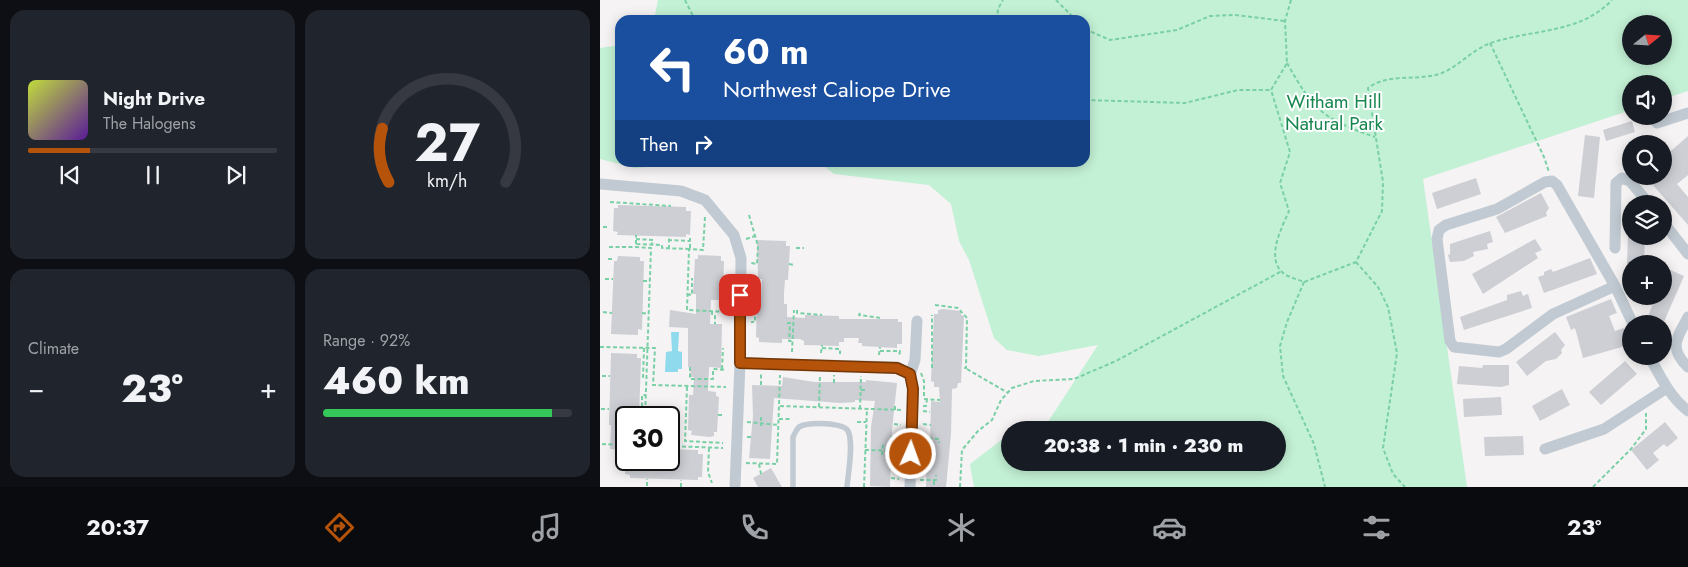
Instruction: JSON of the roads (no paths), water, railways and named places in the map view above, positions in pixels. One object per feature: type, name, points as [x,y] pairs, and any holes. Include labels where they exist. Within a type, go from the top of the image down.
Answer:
[{"type":"street","points":[[1672,118],[1688,112]]},
{"type":"street","points":[[1614,248],[1616,183],[1622,178],[1630,181],[1642,195]]},
{"type":"street","points":[[1615,286],[1553,314],[1498,352],[1454,347],[1450,341],[1437,239],[1439,230],[1446,225],[1497,209],[1545,182],[1552,181],[1557,185],[1615,286],[1629,315]]},
{"type":"street","points":[[600,184],[681,191],[705,200],[734,234],[741,258],[740,363],[735,487]]},
{"type":"street","points":[[1672,233],[1688,254]]},
{"type":"street","points":[[1688,317],[1676,342],[1678,356],[1688,367]]},
{"type":"street","points":[[910,487],[913,389],[910,374],[915,360],[917,321]]},
{"type":"street","points":[[740,363],[897,368],[910,374]]},
{"type":"street","points":[[1655,365],[1667,388],[1680,405],[1688,411]]},
{"type":"street","points":[[1545,449],[1604,429],[1667,388]]},
{"type":"lane","points":[[793,487],[793,437],[795,431],[800,426],[817,424],[841,425],[848,430],[850,440],[847,487]]},
{"type":"water","points":[[671,332],[679,332],[678,351],[682,352],[682,369],[678,369],[678,372],[665,372],[666,352],[672,351]]},
{"type":"park label","name":"Witham Hill Natural Park","points":[[1334,112]]}]
